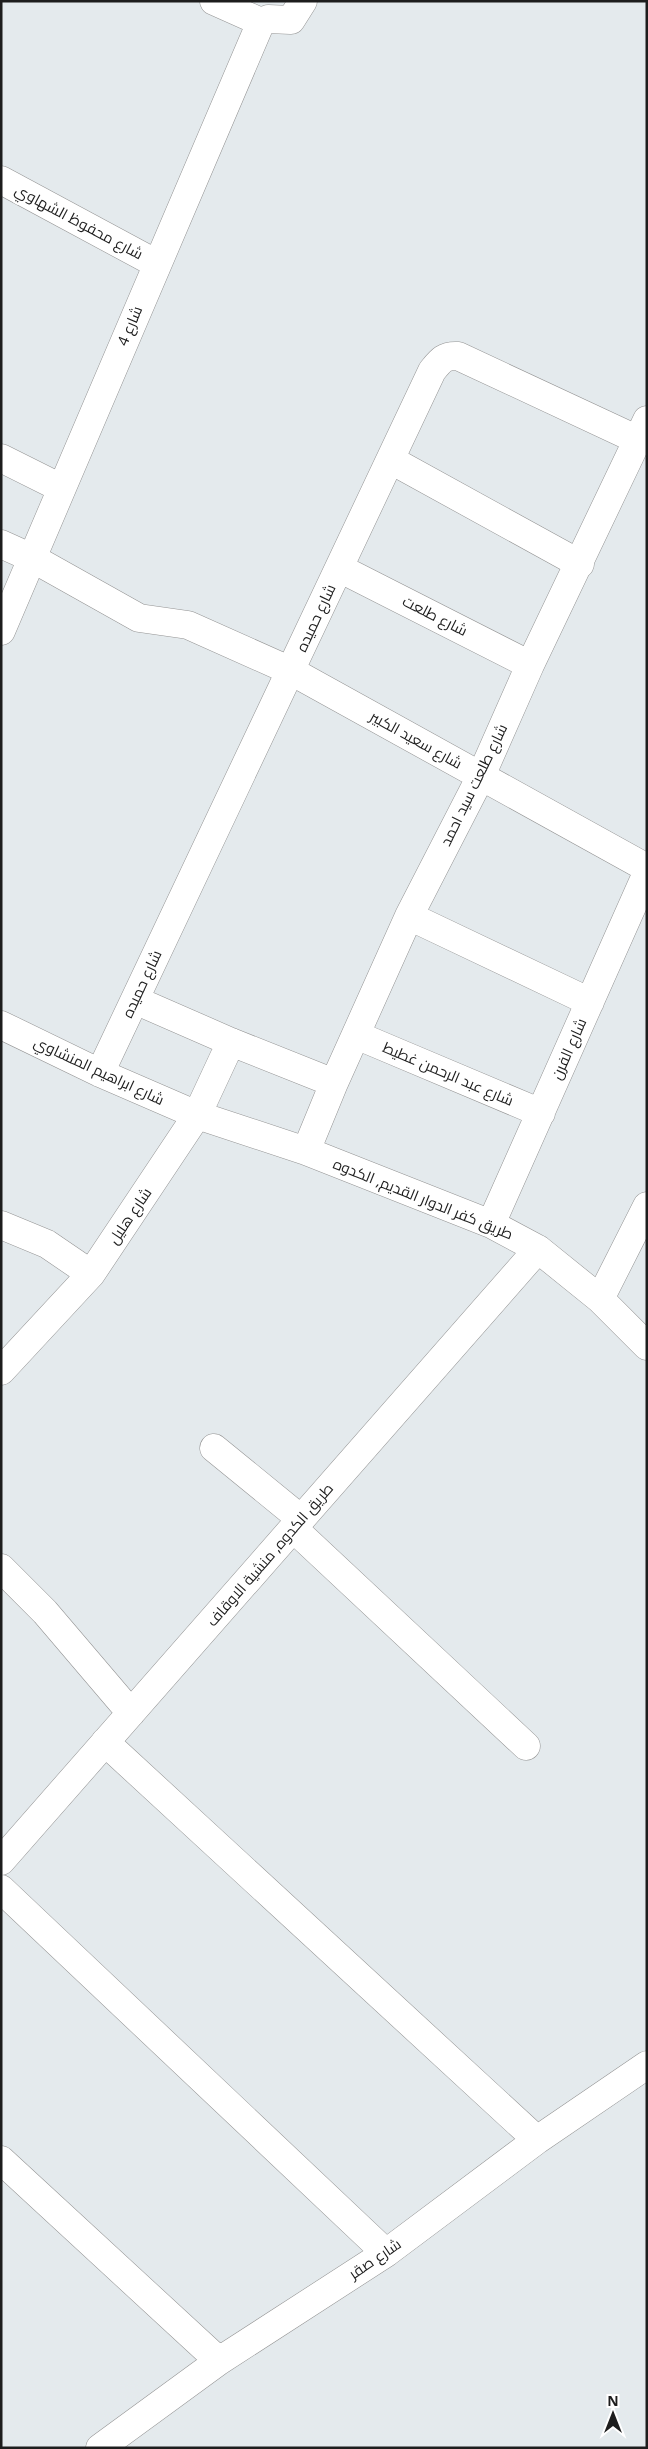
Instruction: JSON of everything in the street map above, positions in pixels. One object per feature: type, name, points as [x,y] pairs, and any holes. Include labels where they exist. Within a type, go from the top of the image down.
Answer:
[{"type":"street","points":[[214,1],[261,22],[268,19],[291,20],[303,1]]},
{"type":"street","name":"شارع 4","points":[[1,631],[261,22]]},
{"type":"street","name":"شارع محفوظ الشهاوي","points":[[1,180],[157,264]]},
{"type":"street","name":"شارع حميده","points":[[100,1073],[432,371],[441,359],[449,355],[458,356],[642,430]]},
{"type":"street","name":"شارع طلعت سيد احمد","points":[[306,1152],[334,1083],[410,916],[481,776],[530,665],[580,564],[642,430]]},
{"type":"street","points":[[1,458],[61,488]]},
{"type":"street","points":[[391,460],[580,564]]},
{"type":"street","name":"شارع سعيد الكبير","points":[[1,544],[32,558],[139,618],[188,625],[291,671],[647,868]]},
{"type":"street","name":"شارع طلعت","points":[[340,568],[530,665]]},
{"type":"street","name":"شارع الفرن","points":[[491,1224],[647,873]]},
{"type":"street","points":[[410,916],[590,1002]]},
{"type":"street","points":[[135,1000],[231,1042],[334,1083]]},
{"type":"street","name":"شارع ابراهيم المنشاوي","points":[[1,1025],[100,1073],[198,1115]]},
{"type":"street","name":"شارع عبد الرحمن غطيط","points":[[356,1034],[541,1113]]},
{"type":"street","name":"شارع هليل","points":[[1,1372],[91,1274],[198,1115],[231,1042]]},
{"type":"street","name":"طريق كفر الدوار القديم, الكدوه","points":[[198,1115],[306,1152],[491,1224],[538,1249],[600,1299],[647,1346]]},
{"type":"street","points":[[600,1299],[647,1206]]},
{"type":"street","points":[[1,1225],[47,1244],[91,1274]]},
{"type":"street","name":"طريق الكدوه, منشية الاوقاف","points":[[1,1861],[538,1249]]},
{"type":"street","points":[[214,1448],[297,1524],[526,1746]]},
{"type":"street","points":[[1,1568],[45,1612],[131,1713]]},
{"type":"street","points":[[105,1742],[537,2140]]},
{"type":"street","points":[[1,1889],[386,2253]]},
{"type":"street","name":"شارع صقر","points":[[100,2448],[219,2362],[386,2253],[537,2140],[647,2065]]},
{"type":"street","points":[[1,2160],[219,2362]]}]
